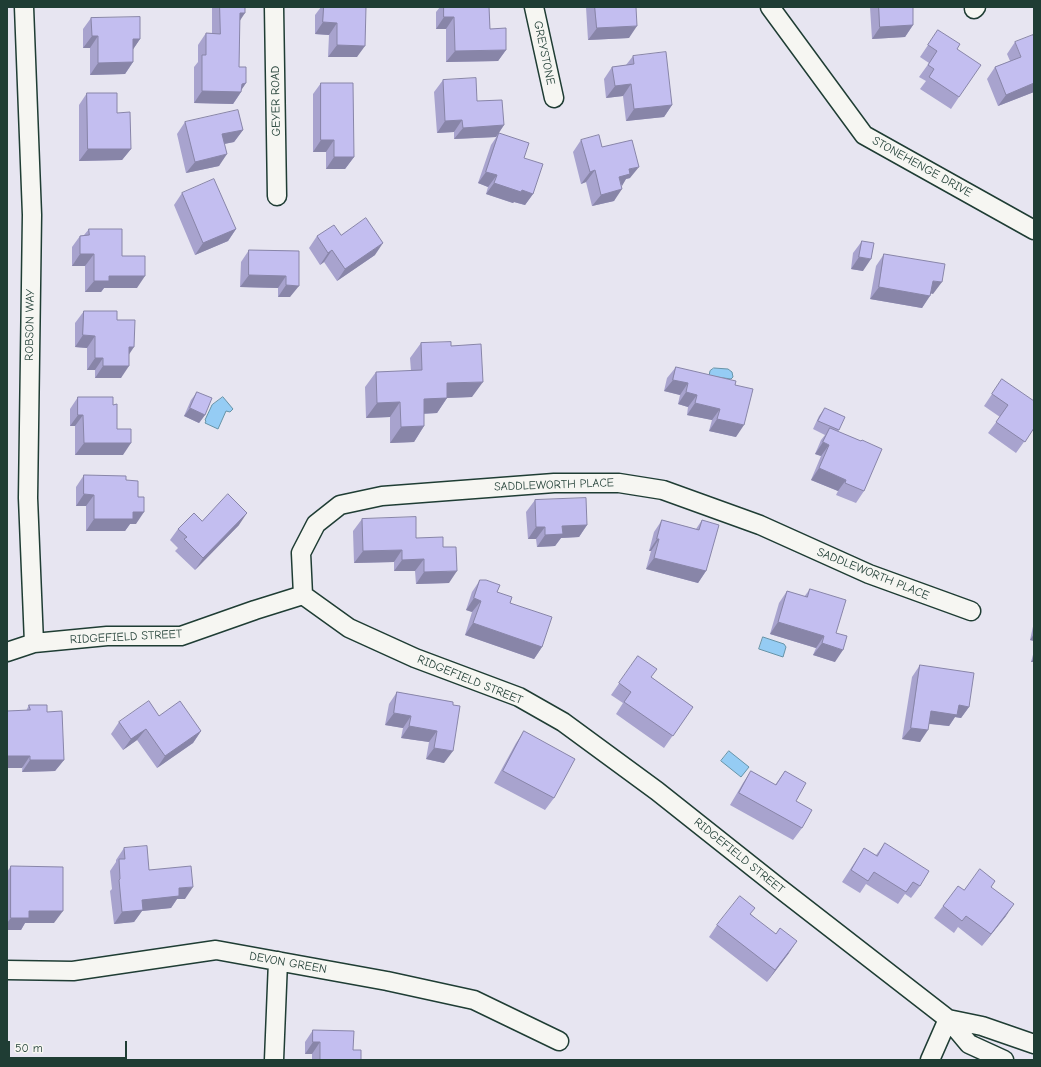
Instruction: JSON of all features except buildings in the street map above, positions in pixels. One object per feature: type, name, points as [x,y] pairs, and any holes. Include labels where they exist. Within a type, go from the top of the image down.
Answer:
[{"type":"street","name":"ROBSON WAY","points":[[24,7],[32,215],[28,498],[34,643]]},
{"type":"street","name":"GEYER ROAD","points":[[274,7],[277,196]]},
{"type":"street","name":"GREYSTONE","points":[[534,7],[554,98]]},
{"type":"street","name":"STONEHENGE DRIVE","points":[[770,7],[864,135],[1034,230]]},
{"type":"street","name":"SADDLEWORTH PLACE","points":[[303,595],[301,553],[316,524],[340,505],[382,496],[554,483],[618,482],[663,490],[752,523],[869,574],[971,611]]},
{"type":"street","name":"RIDGEFIELD STREET","points":[[7,652],[34,643],[107,636],[181,636],[303,595],[349,628],[415,658],[518,697],[563,722],[658,791],[778,887],[948,1018],[969,1044],[1004,1060]]},
{"type":"street","name":"DEVON GREEN","points":[[7,970],[73,971],[216,950],[387,981],[474,1000],[558,1041]]},
{"type":"street","points":[[274,1060],[278,961]]},
{"type":"street","name":"RIDGEFIELD STREET","points":[[948,1018],[982,1026],[1032,1044]]},
{"type":"street","points":[[930,1060],[948,1018]]},
{"type":"water","points":[[714,368],[728,369],[732,372],[733,377],[731,379],[709,376],[710,371]]},
{"type":"water","points":[[223,397],[233,409],[230,412],[226,411],[218,429],[205,423],[205,420],[212,405]]},
{"type":"water","points":[[763,637],[784,644],[786,647],[783,657],[759,649]]},
{"type":"water","points":[[729,751],[749,767],[741,777],[721,761]]}]
